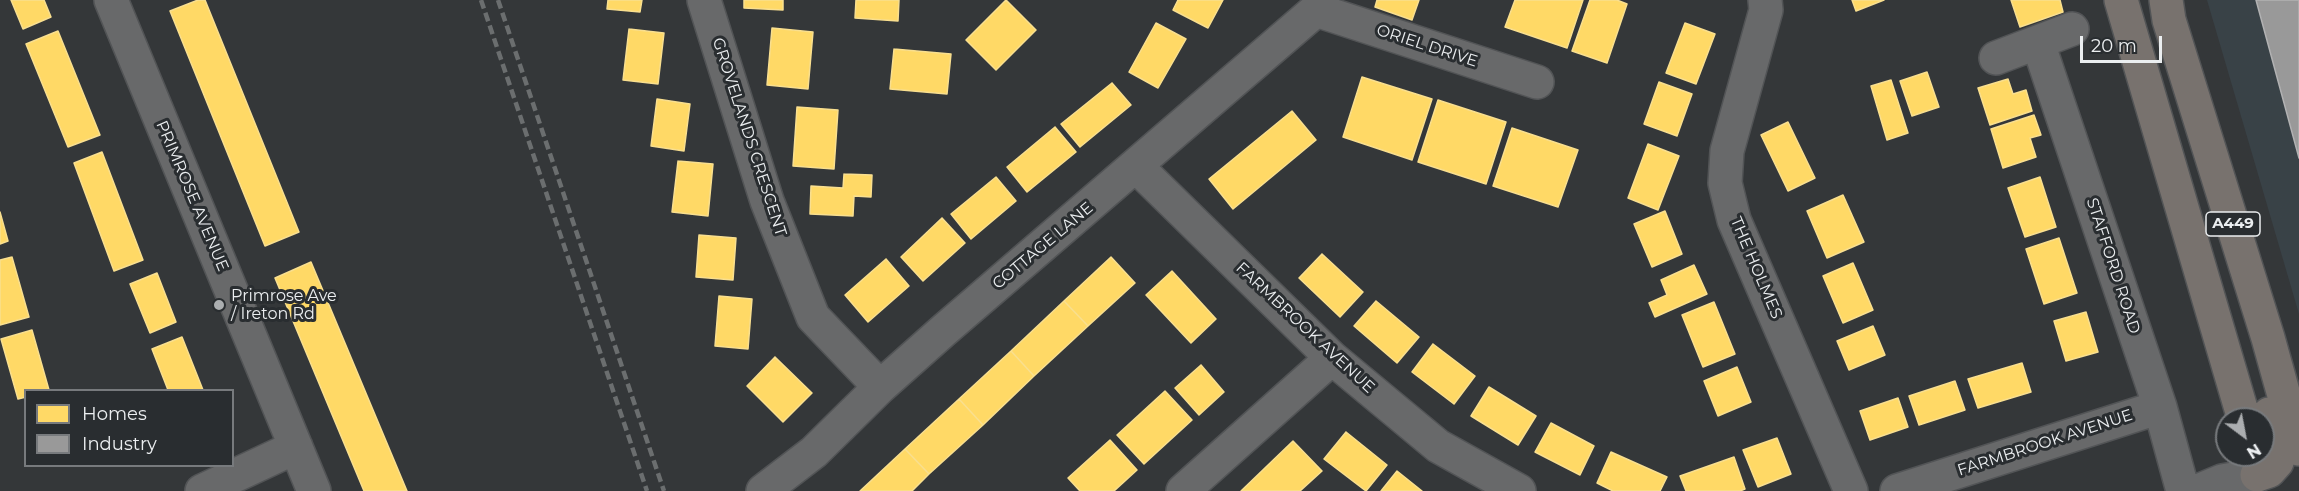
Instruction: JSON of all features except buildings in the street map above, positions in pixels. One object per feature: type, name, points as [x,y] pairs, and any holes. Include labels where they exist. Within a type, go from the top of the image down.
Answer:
[{"type":"highway","name":"A449","points":[[2121,0],[2240,407]]},
{"type":"highway","name":"A449","points":[[2166,0],[2169,20],[2268,338],[2299,449]]},
{"type":"highway","points":[[2257,474],[2269,471],[2277,462],[2278,448],[2260,377],[2268,338]]},
{"type":"street","name":"PRIMROSE AVENUE","points":[[111,0],[314,491]]},
{"type":"street","name":"GROVELANDS CRESCENT","points":[[704,0],[767,201],[813,317],[880,387]]},
{"type":"street","name":"THE HOLMES","points":[[1765,0],[1766,10],[1727,151],[1725,183],[1734,220],[1851,491]]},
{"type":"street","name":"COTTAGE LANE","points":[[763,491],[814,452],[880,387],[1318,5]]},
{"type":"street","name":"ORIEL DRIVE","points":[[1318,5],[1537,82]]},
{"type":"street","points":[[1996,58],[2072,29]]},
{"type":"street","name":"STAFFORD ROAD","points":[[2038,43],[2160,406],[2183,491]]},
{"type":"street","name":"FARMBROOK AVENUE","points":[[1136,166],[1332,358],[1438,446],[1519,491]]},
{"type":"street","points":[[1183,491],[1332,358]]},
{"type":"street","name":"FARMBROOK AVENUE","points":[[1897,491],[2160,406]]},
{"type":"street","points":[[202,491],[296,447]]},
{"type":"street","points":[[2198,491],[2222,481],[2257,474]]},
{"type":"shaded area","points":[[2207,0],[2299,0],[2299,314]]},
{"type":"railway","points":[[481,0],[647,491]]},
{"type":"railway","points":[[498,0],[664,491]]},
{"type":"place","name":"Primrose Ave / Ireton Rd","points":[[219,305]]}]
